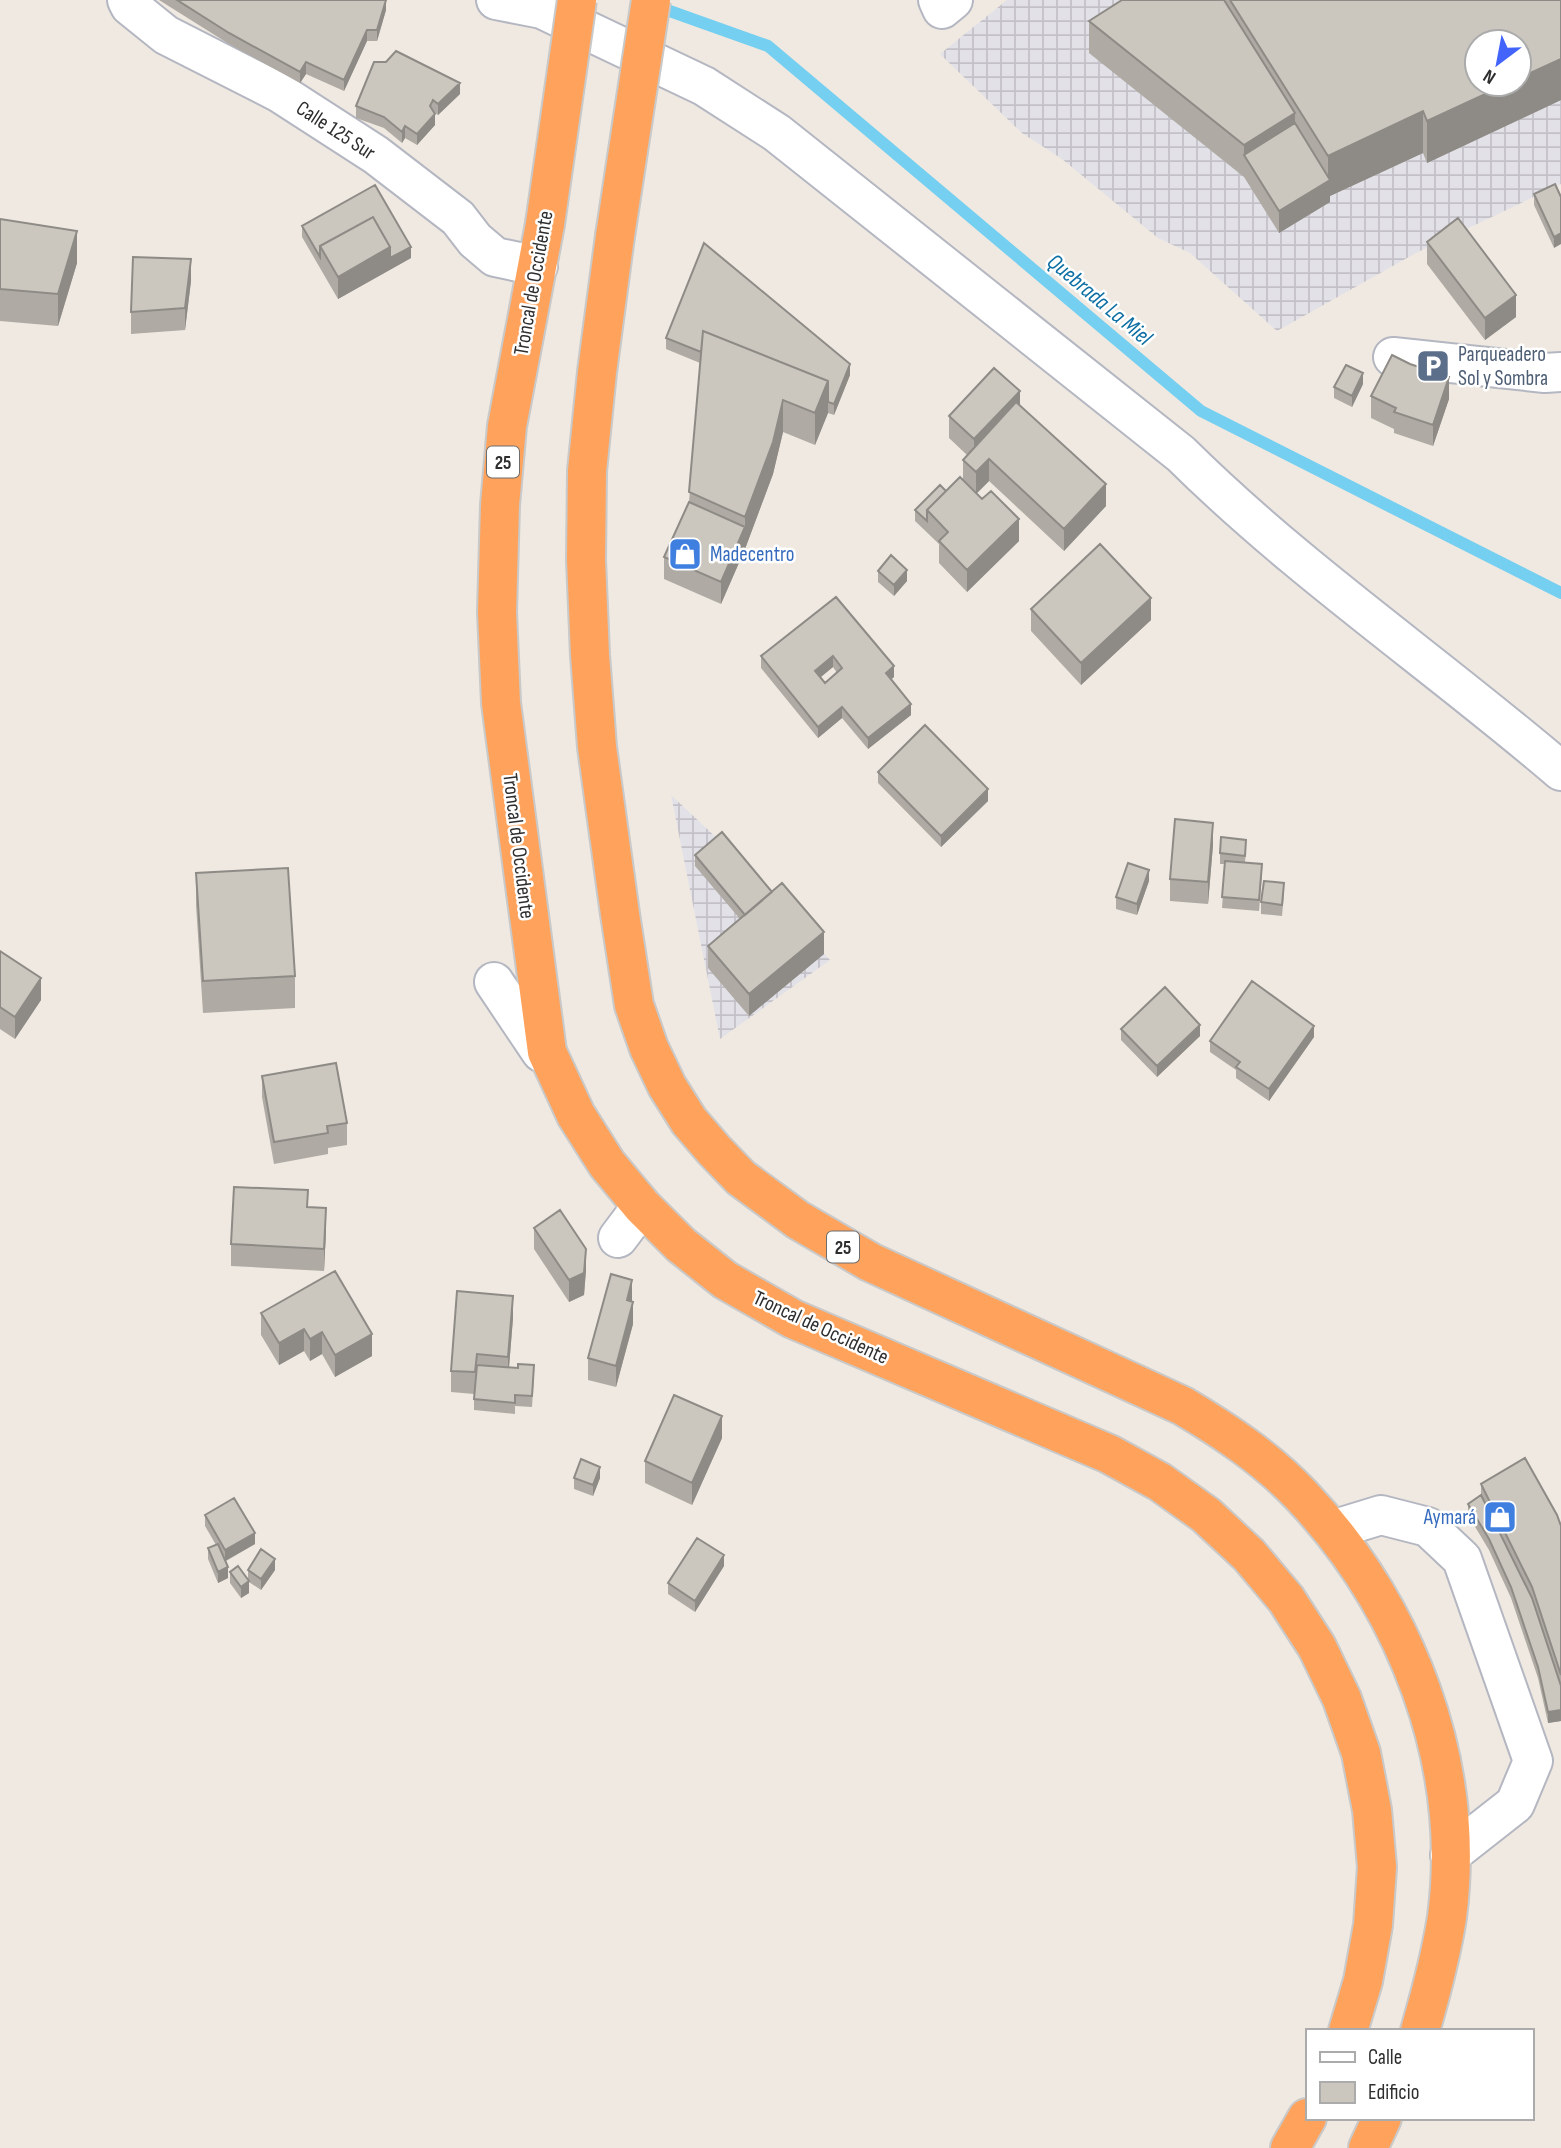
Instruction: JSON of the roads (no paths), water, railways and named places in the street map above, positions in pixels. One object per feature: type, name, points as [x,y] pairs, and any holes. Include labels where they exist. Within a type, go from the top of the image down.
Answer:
[{"type":"highway","name":"Troncal de Occidente","points":[[577,0],[545,224],[507,426],[499,505],[497,612],[501,703],[547,1052],[576,1115],[607,1164],[642,1206],[681,1245],[725,1279],[793,1319],[1109,1454],[1169,1488],[1206,1515],[1249,1555],[1286,1599],[1317,1647],[1342,1699],[1361,1754],[1372,1810],[1377,1867],[1373,1925],[1363,1981],[1349,2029]]},
{"type":"highway","name":"25","points":[[650,0],[597,372],[587,471],[586,560],[597,747],[634,1006],[649,1048],[667,1086],[689,1121],[741,1178],[798,1220],[870,1262],[1183,1406],[1224,1431],[1264,1461],[1299,1493],[1332,1530],[1363,1570],[1389,1613],[1428,1706],[1440,1755],[1446,1792],[1450,1855],[1445,1928],[1436,1976],[1421,2029]]},
{"type":"highway","points":[[1290,2148],[1306,2120]]},
{"type":"highway","points":[[1368,2148],[1381,2120]]},
{"type":"street","name":"Calle 125 Sur","points":[[127,0],[130,6],[166,35],[280,93],[376,155],[458,218],[475,240],[495,257],[538,266]]},
{"type":"street","points":[[496,0],[542,9],[704,86],[777,133],[1181,454],[1229,501],[1501,719],[1561,771]]},
{"type":"street","points":[[938,0],[942,9],[953,0]]},
{"type":"street","points":[[1393,357],[1545,373],[1561,372]]},
{"type":"street","points":[[494,982],[541,1052],[547,1052]]},
{"type":"street","points":[[618,1238],[642,1206]]},
{"type":"street","points":[[1332,1530],[1381,1515],[1428,1527],[1462,1559],[1532,1761],[1515,1804],[1450,1855]]},
{"type":"waterway","name":"Quebrada La Miel","points":[[653,5],[768,46],[1201,411],[1561,593]]},
{"type":"place","name":"Parqueadero Sol y Sombra","points":[[1433,366]]},
{"type":"place","name":"Madecentro","points":[[685,554]]},
{"type":"place","name":"Aymará","points":[[1500,1517]]}]
